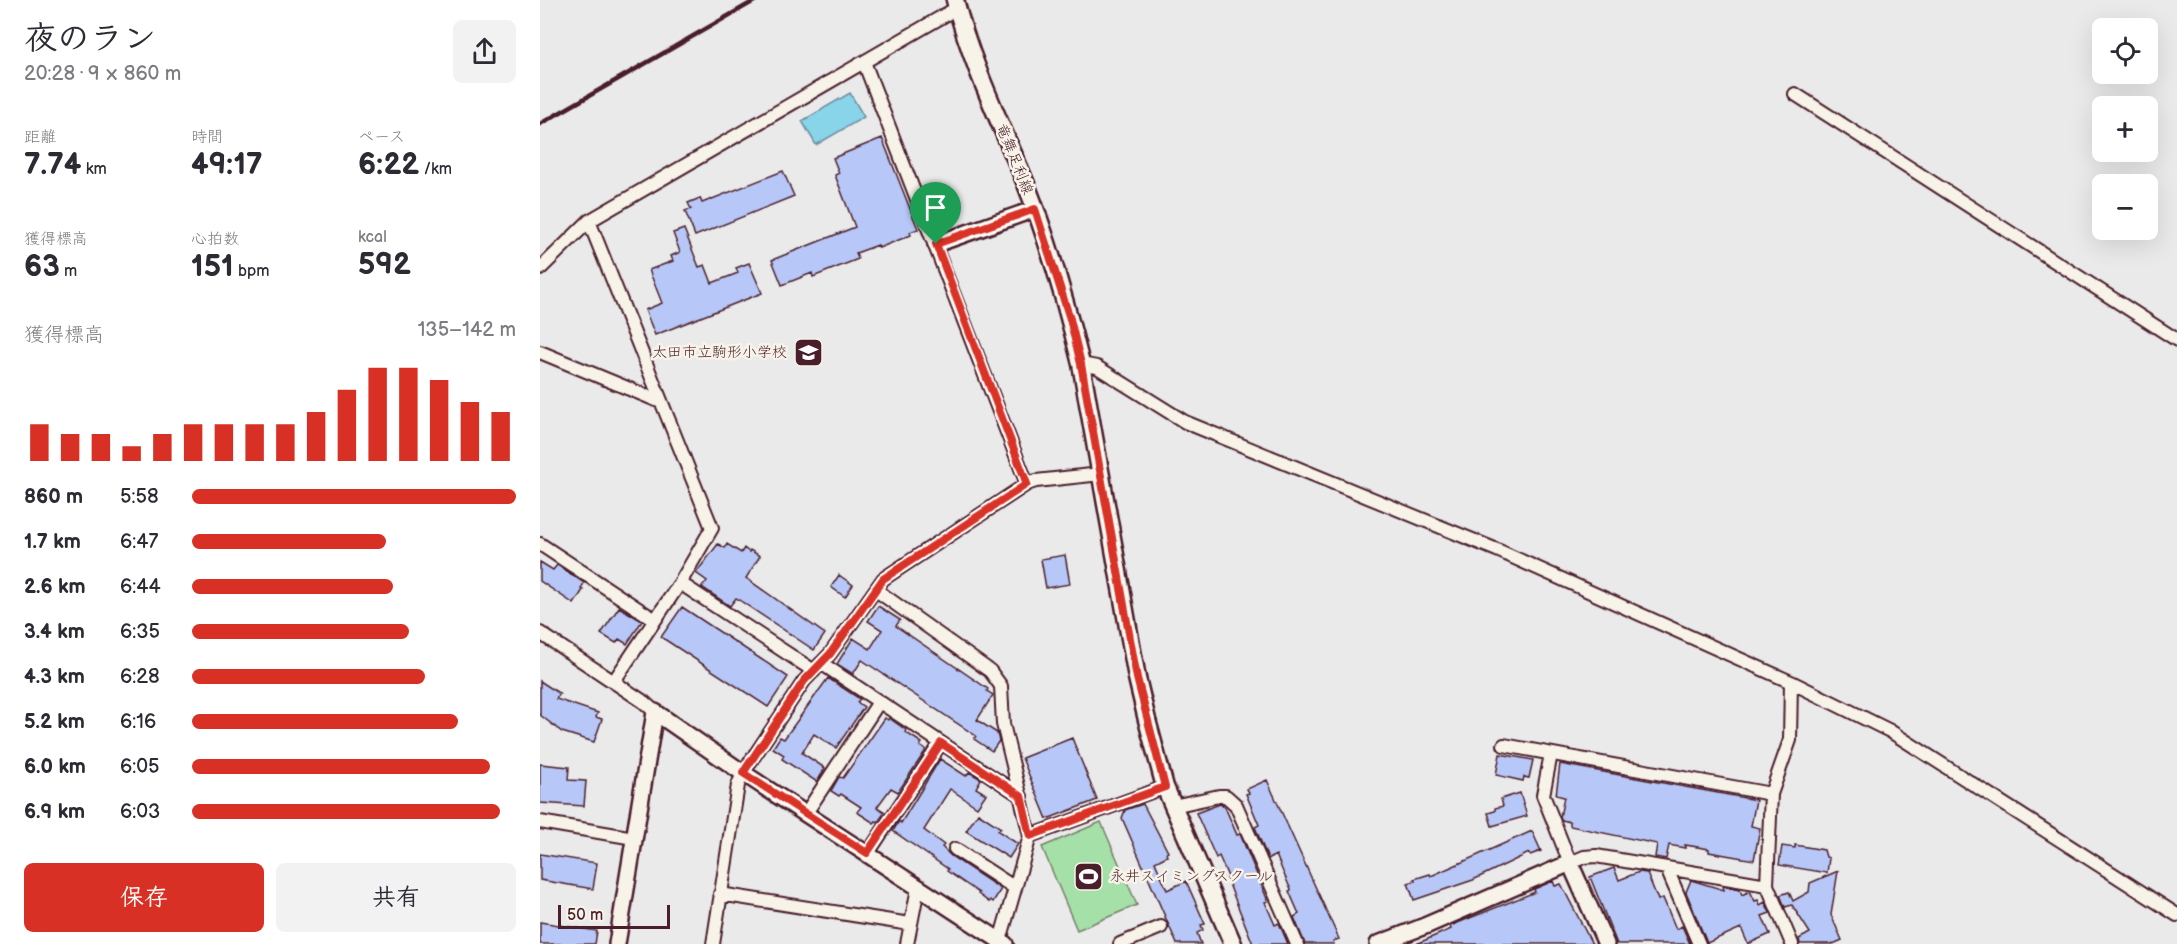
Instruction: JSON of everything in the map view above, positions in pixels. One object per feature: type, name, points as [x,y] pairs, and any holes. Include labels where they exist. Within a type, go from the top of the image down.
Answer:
[{"type":"main road","name":"竜舞足利線","points":[[956,4],[984,83],[1035,209],[1070,319],[1081,364],[1137,678],[1165,787],[1233,944]]},
{"type":"street","points":[[540,269],[589,221],[864,62],[956,4]]},
{"type":"street","points":[[864,62],[1027,484]]},
{"type":"street","points":[[1795,94],[2177,340]]},
{"type":"street","points":[[936,244],[1035,209]]},
{"type":"street","points":[[589,221],[712,528],[680,583],[614,681]]},
{"type":"street","points":[[540,352],[662,402]]},
{"type":"street","points":[[1081,364],[1097,367],[1185,422],[1497,550],[1791,682],[1890,731],[2177,915]]},
{"type":"street","points":[[713,944],[738,784],[743,773],[804,681],[830,654],[883,579],[1027,484],[1101,474]]},
{"type":"street","points":[[540,544],[655,620]]},
{"type":"street","points":[[680,583],[879,702],[1021,796]]},
{"type":"street","points":[[540,633],[614,681],[743,773],[1001,943],[1030,836],[1003,724],[1001,686],[990,670],[876,590]]},
{"type":"street","points":[[1791,682],[1790,740],[1771,794],[1767,885],[1792,944]]},
{"type":"street","points":[[806,813],[879,702]]},
{"type":"street","points":[[617,944],[655,712]]},
{"type":"street","points":[[867,853],[941,743]]},
{"type":"street","points":[[1504,745],[1771,794]]},
{"type":"street","points":[[1551,754],[1543,795],[1606,944]]},
{"type":"street","points":[[1030,836],[1165,787]]},
{"type":"street","points":[[1173,806],[1219,796],[1226,796],[1236,805],[1298,944]]},
{"type":"street","points":[[540,822],[634,838]]},
{"type":"street","points":[[955,849],[1015,888]]},
{"type":"street","points":[[1378,944],[1584,857],[1596,856],[1767,885]]},
{"type":"street","points":[[1667,869],[1699,944]]},
{"type":"street","points":[[907,944],[918,888]]},
{"type":"street","points":[[720,894],[910,924]]},
{"type":"street","points":[[1120,944],[1161,927]]},
{"type":"green space","name":"永井スイミングスクール","points":[[1101,822],[1137,905],[1077,930],[1042,847]]},
{"type":"water","points":[[850,93],[864,117],[816,145],[802,121]]},
{"type":"building","points":[[882,138],[918,229],[910,232],[911,235],[879,248],[878,245],[856,253],[858,259],[813,277],[812,273],[782,285],[772,260],[855,227],[835,175],[839,173],[833,158]]},
{"type":"building","points":[[783,171],[794,196],[695,236],[685,211],[691,209],[688,203],[700,198],[702,203]]},
{"type":"building","points":[[684,229],[699,267],[705,265],[712,283],[738,273],[736,268],[749,263],[762,293],[655,335],[645,310],[662,303],[649,270],[673,261],[671,256],[680,252],[673,233]]},
{"type":"building","points":[[718,544],[725,548],[727,544],[741,553],[744,548],[760,556],[746,578],[825,634],[814,650],[736,598],[730,606],[702,587],[707,581],[696,573]]},
{"type":"building","points":[[1065,555],[1070,584],[1046,588],[1041,559]]},
{"type":"building","points":[[540,562],[553,570],[557,565],[584,583],[581,589],[583,590],[574,604],[540,581]]},
{"type":"building","points":[[839,575],[853,585],[845,597],[831,587]]},
{"type":"building","points":[[878,606],[900,620],[896,626],[988,689],[987,691],[993,695],[977,720],[997,733],[999,741],[992,751],[974,739],[976,736],[862,660],[853,674],[837,664],[853,638],[870,649],[882,630],[868,621]]},
{"type":"building","points":[[619,607],[642,621],[627,644],[619,639],[616,643],[601,634]]},
{"type":"building","points":[[682,607],[788,677],[768,707],[661,637]]},
{"type":"building","points":[[828,678],[860,699],[857,702],[864,707],[836,748],[814,734],[802,753],[825,768],[817,782],[782,759],[784,755],[773,748],[780,737],[784,739]]},
{"type":"building","points":[[540,681],[560,694],[556,699],[598,713],[596,717],[602,719],[594,742],[562,732],[540,715]]},
{"type":"building","points":[[885,718],[888,720],[889,718],[906,730],[905,732],[922,743],[920,746],[926,750],[898,792],[891,788],[877,807],[885,812],[878,822],[874,823],[857,812],[861,807],[841,794],[839,796],[831,791],[839,777],[843,778]]},
{"type":"building","points":[[1072,738],[1097,800],[1047,819],[1022,758]]},
{"type":"building","points":[[1500,754],[1533,760],[1529,778],[1524,777],[1523,781],[1496,775]]},
{"type":"building","points":[[940,759],[966,776],[969,772],[981,779],[976,788],[986,794],[977,807],[950,789],[924,830],[944,845],[942,847],[951,856],[1001,889],[993,902],[990,900],[989,902],[947,871],[948,869],[893,831],[899,821],[901,823]]},
{"type":"building","points":[[540,764],[569,767],[568,780],[586,781],[584,806],[540,803]]},
{"type":"building","points":[[1560,764],[1756,800],[1751,826],[1760,828],[1754,860],[1685,845],[1685,848],[1669,845],[1666,859],[1655,857],[1657,844],[1570,826],[1570,822],[1560,817],[1564,797],[1556,795]]},
{"type":"building","points":[[1267,780],[1339,939],[1333,941],[1334,944],[1305,944],[1294,917],[1299,914],[1276,855],[1268,859],[1255,827],[1259,825],[1246,794],[1249,793],[1247,789]]},
{"type":"building","points":[[1520,793],[1527,816],[1492,826],[1488,813],[1503,806],[1501,799]]},
{"type":"building","points":[[1143,804],[1168,852],[1167,856],[1155,862],[1167,890],[1186,881],[1205,924],[1201,925],[1203,930],[1197,933],[1201,944],[1177,944],[1122,818],[1125,810]]},
{"type":"building","points":[[1220,804],[1225,807],[1237,835],[1240,834],[1268,901],[1265,902],[1275,925],[1279,923],[1288,944],[1253,944],[1219,856],[1216,858],[1196,813]]},
{"type":"building","points":[[978,813],[1001,828],[998,831],[1018,844],[1009,858],[966,831]]},
{"type":"building","points":[[1532,831],[1541,851],[1530,855],[1529,853],[1473,880],[1414,900],[1408,883],[1415,881],[1414,879],[1430,874],[1431,876]]},
{"type":"building","points":[[1795,845],[1824,850],[1826,857],[1829,858],[1827,873],[1779,865],[1782,846],[1795,848]]},
{"type":"building","points":[[540,854],[597,863],[593,889],[540,880]]},
{"type":"building","points":[[1614,868],[1619,880],[1639,872],[1647,873],[1658,900],[1663,898],[1676,929],[1682,926],[1690,944],[1617,944],[1590,877]]},
{"type":"building","points":[[1838,871],[1831,915],[1842,940],[1833,944],[1800,944],[1799,939],[1810,933],[1792,905],[1785,907],[1780,895],[1789,892],[1793,901],[1809,892],[1810,883]]},
{"type":"building","points":[[1691,880],[1724,890],[1723,886],[1740,889],[1742,895],[1750,891],[1760,905],[1765,902],[1770,913],[1762,916],[1770,934],[1748,944],[1741,928],[1707,943],[1686,892]]},
{"type":"building","points":[[1553,881],[1555,886],[1561,884],[1592,944],[1416,944],[1451,929],[1450,926],[1535,892],[1534,889]]},
{"type":"building","points":[[540,922],[597,931],[595,944],[540,944]]},
{"type":"railway","points":[[540,124],[756,0]]},
{"type":"place","name":"太田市立駒形小学校","points":[[808,352]]},
{"type":"place","name":"永井スイミングスクール","points":[[1089,876]]},
{"type":"route","points":[[1035,209],[1070,319],[1081,364],[1137,678],[1165,787],[1030,836],[1021,796],[941,743],[867,853],[743,773],[804,681],[830,654],[883,579],[1027,484],[936,244],[1035,209]]}]
